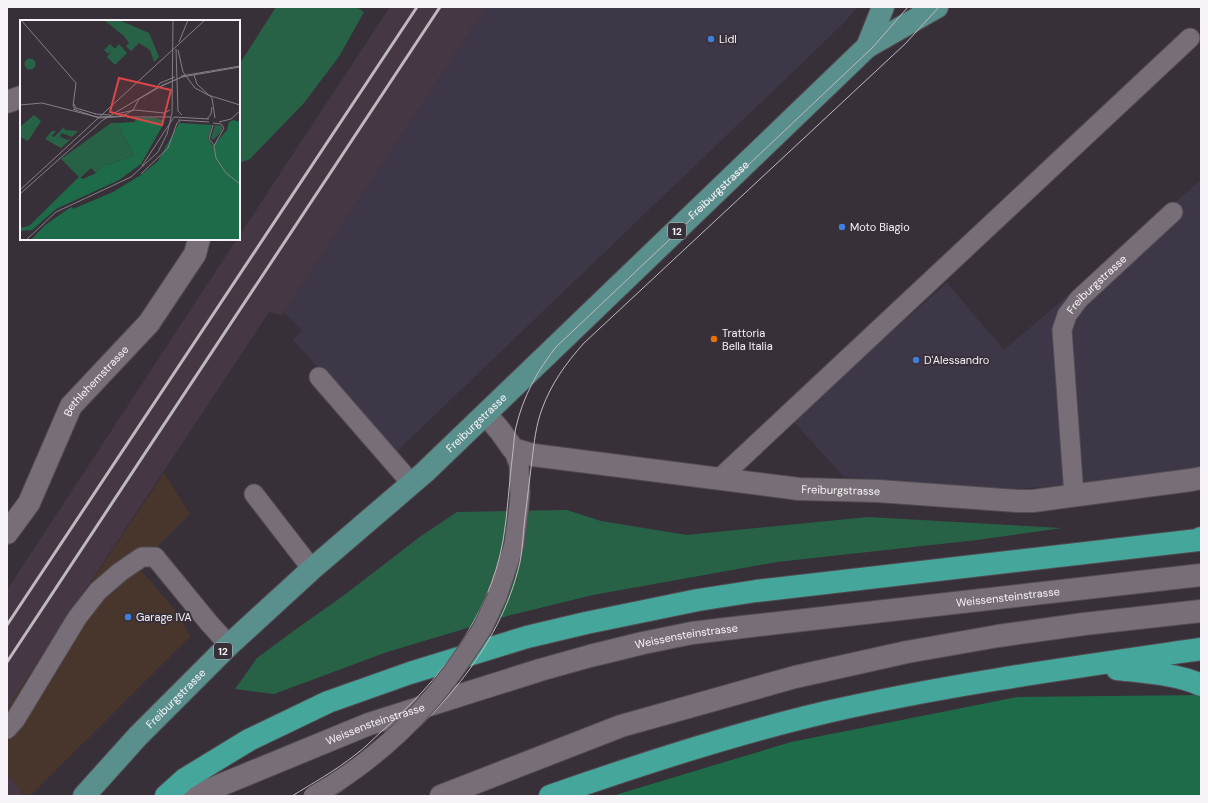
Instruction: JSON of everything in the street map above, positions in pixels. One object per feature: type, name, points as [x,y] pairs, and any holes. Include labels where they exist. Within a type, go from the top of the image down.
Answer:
[{"type":"highway","points":[[166,796],[185,779],[249,740],[328,702],[410,673],[527,637],[578,624],[642,610],[756,591],[1200,539]]},
{"type":"highway","points":[[550,796],[714,742],[826,712],[987,682],[1201,649]]},
{"type":"highway","points":[[1090,665],[1156,674],[1193,681],[1201,685]]},
{"type":"main road","name":"Freiburgstrasse","points":[[868,47],[884,7]]},
{"type":"main road","name":"Freiburgstrasse","points":[[84,796],[138,736],[228,645],[312,569],[412,484],[868,47],[937,7]]},
{"type":"main road","points":[[7,102],[20,97]]},
{"type":"main road","name":"Bethlehemstrasse","points":[[7,533],[29,503],[72,406],[148,323],[195,254],[199,240]]},
{"type":"main road","points":[[486,414],[513,449]]},
{"type":"main road","name":"Freiburgstrasse","points":[[513,449],[533,455],[799,489],[878,491],[1017,501],[1033,501],[1201,478]]},
{"type":"main road","name":"Weissensteinstrasse","points":[[194,796],[368,724],[540,670],[643,643],[692,633],[1201,575]]},
{"type":"main road","points":[[441,796],[621,726],[795,677],[907,652],[998,636],[1084,624],[1201,611]]},
{"type":"lane","name":"Freiburgstrasse","points":[[868,47],[884,32],[904,22],[917,7]]},
{"type":"lane","points":[[719,479],[1190,38]]},
{"type":"lane","name":"Freiburgstrasse","points":[[1074,495],[1062,330],[1067,315],[1079,299],[1173,212]]},
{"type":"lane","points":[[319,377],[412,484]]},
{"type":"lane","points":[[313,796],[334,784],[374,754],[416,716],[453,673],[482,628],[497,597],[514,545],[520,493],[518,465],[513,449]]},
{"type":"lane","points":[[254,494],[312,569]]},
{"type":"lane","points":[[7,729],[15,720],[76,618],[98,590],[120,572],[142,557],[155,557],[209,624],[228,645]]},
{"type":"shaded area","points":[[390,7],[486,7],[282,315],[269,312],[7,708],[7,590],[236,240],[240,240],[240,234]]},
{"type":"shaded area","points":[[486,7],[857,7],[846,21],[392,456],[323,373],[293,340],[302,330],[284,312]]},
{"type":"shaded area","points":[[1201,180],[1201,468],[1196,472],[1021,489],[844,477],[792,420],[947,283],[1004,350]]},
{"type":"shaded area","points":[[164,473],[190,514],[156,548],[140,569],[179,615],[190,637],[30,796],[24,796],[7,774],[7,708]]},
{"type":"shaded area","points":[[7,774],[24,796],[7,796]]},
{"type":"green space","points":[[276,7],[356,7],[364,12],[340,55],[304,103],[250,159],[240,163],[240,63]]},
{"type":"green space","points":[[567,510],[601,521],[687,535],[868,517],[1062,528],[977,540],[777,562],[593,595],[511,615],[387,652],[274,694],[235,689],[257,658],[343,596],[421,536],[457,512]]},
{"type":"green space","points":[[1201,695],[1201,796],[612,796],[791,742],[1017,697]]},
{"type":"tram line","points":[[292,796],[332,772],[359,752],[403,712],[442,669],[474,622],[496,569],[503,541],[514,436],[519,416],[532,385],[543,365],[556,347],[873,47],[908,7]]},
{"type":"tram line","points":[[333,796],[345,789],[389,754],[438,708],[460,682],[480,654],[497,625],[510,594],[520,562],[538,421],[550,391],[571,358],[584,343],[905,44],[939,7]]},
{"type":"railway","points":[[7,625],[417,7]]},
{"type":"railway","points":[[7,662],[440,7]]},
{"type":"place","name":"Lidl","points":[[711,39]]},
{"type":"place","name":"Moto Biagio","points":[[842,227]]},
{"type":"place","name":"Trattoria Bella Italia","points":[[714,339]]},
{"type":"place","name":"D'Alessandro","points":[[916,360]]},
{"type":"place","name":"Garage IVA","points":[[128,617]]}]
